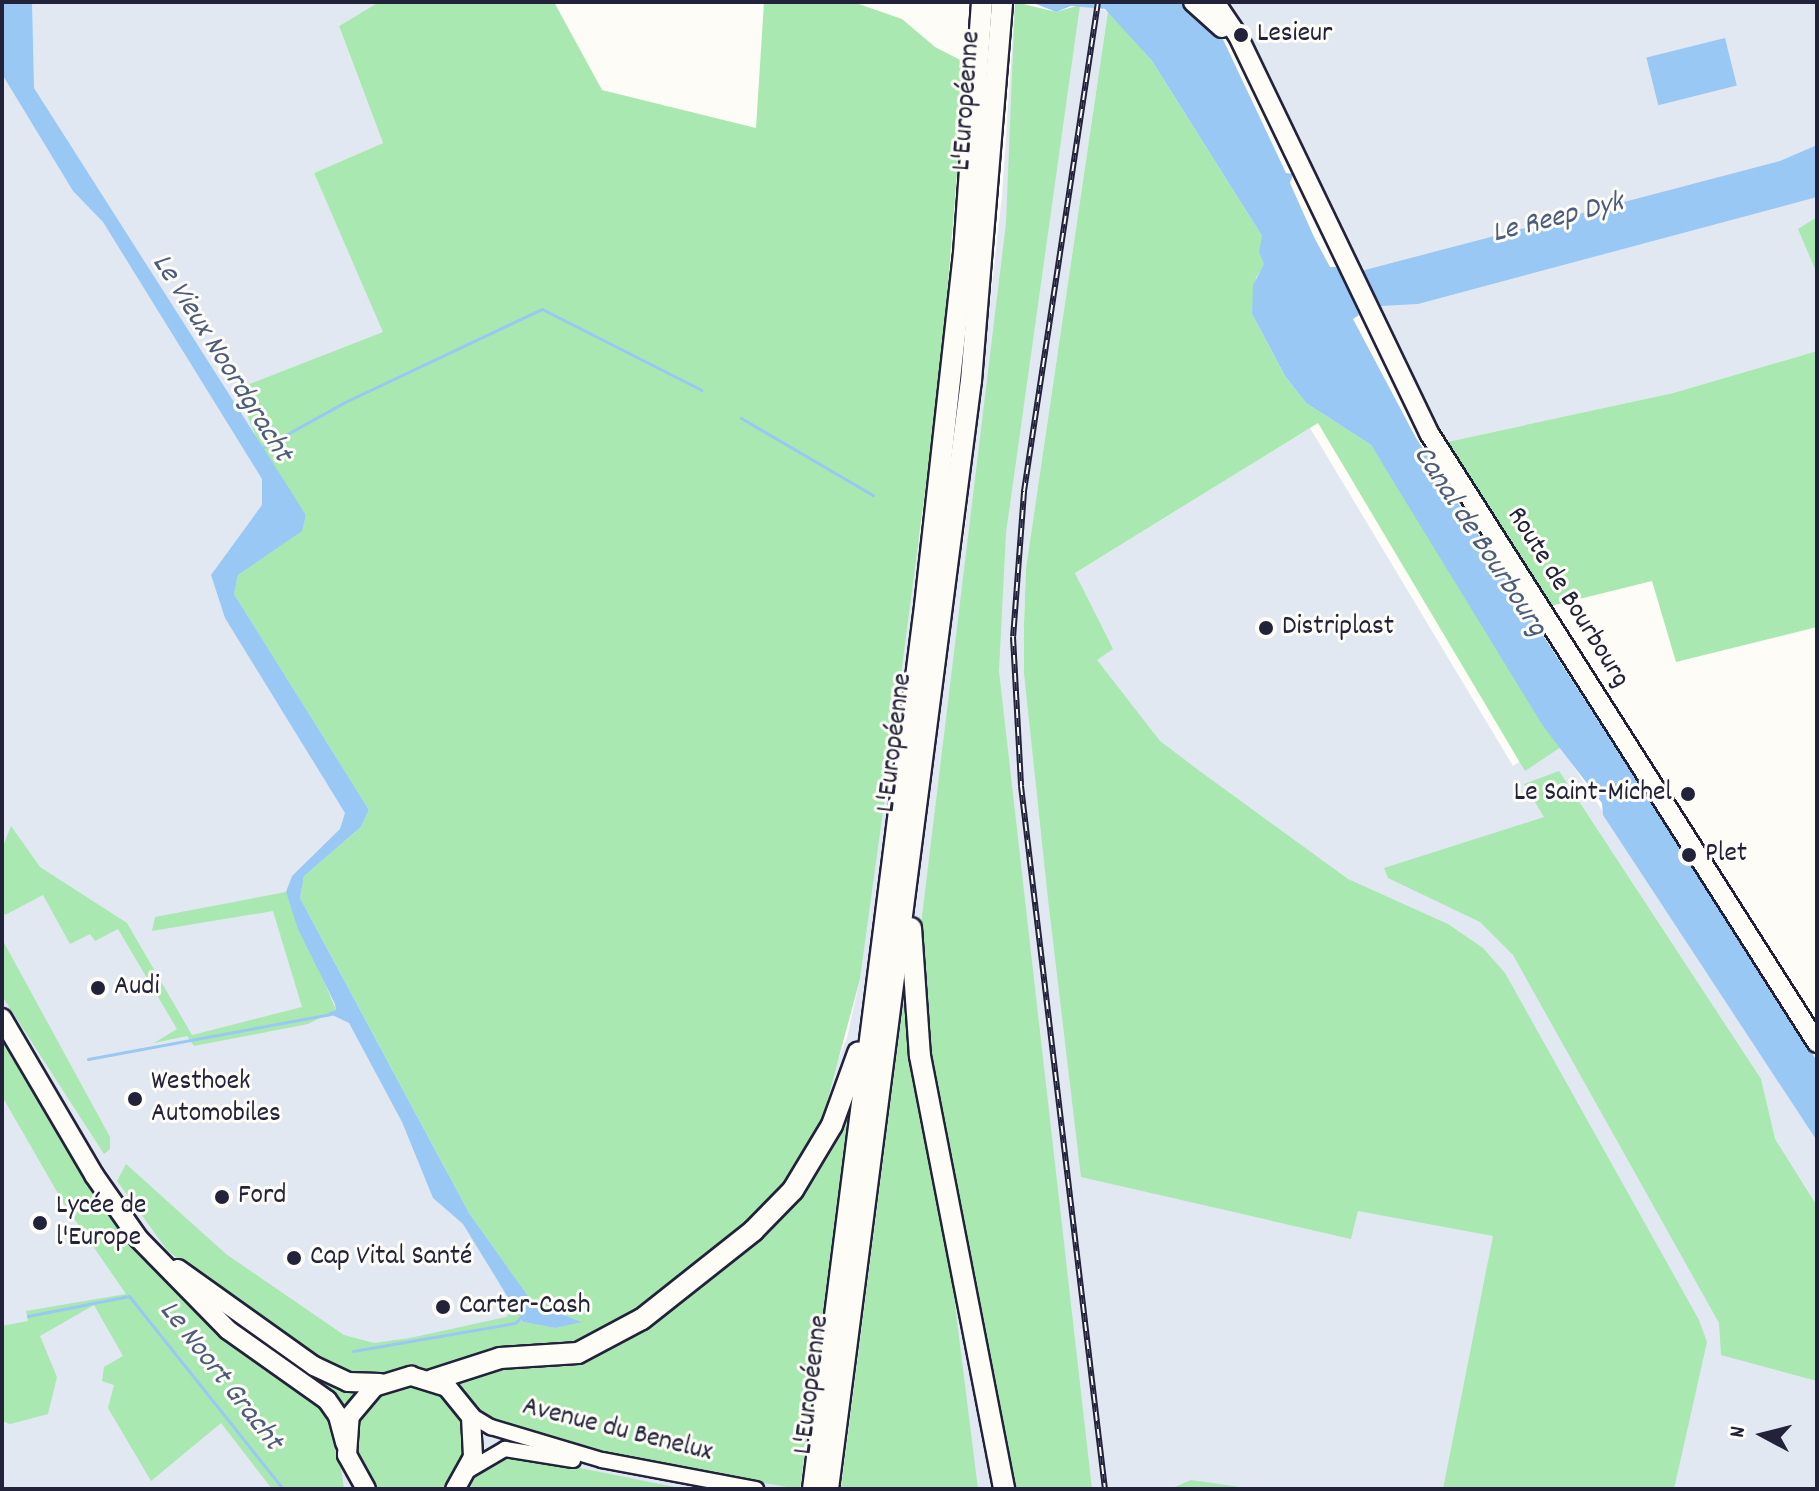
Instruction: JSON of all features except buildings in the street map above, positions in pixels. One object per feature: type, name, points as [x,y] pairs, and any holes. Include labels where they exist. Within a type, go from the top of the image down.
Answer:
[{"type":"highway","name":"L'Européenne","points":[[813,1489],[913,706],[961,282],[982,5]]},
{"type":"highway","name":"L'Européenne","points":[[828,1489],[981,285],[1002,9]]},
{"type":"highway","points":[[942,606],[913,887],[911,955],[920,1056],[1004,1489]]},
{"type":"highway","points":[[432,1380],[495,1359],[559,1357],[611,1340],[753,1231],[803,1177],[836,1116],[861,1038],[913,706]]},
{"type":"highway","points":[[957,1248],[993,1489]]},
{"type":"main road","name":"Route de Bourbourg","points":[[1193,2],[1225,33],[1298,167],[1440,451],[1817,1043]]},
{"type":"main road","name":"Route de Bourbourg","points":[[1215,2],[1238,36],[1298,167]]},
{"type":"main road","points":[[2,1009],[119,1198],[168,1260],[307,1362],[348,1382],[380,1383],[404,1376],[432,1380],[455,1394],[469,1414],[475,1440],[469,1470],[455,1489]]},
{"type":"main road","points":[[2,1018],[98,1182],[139,1239],[235,1336],[327,1400],[338,1416],[351,1480],[366,1489]]},
{"type":"main road","points":[[345,1443],[355,1406],[380,1383]]},
{"type":"street","name":"Avenue du Benelux","points":[[469,1414],[491,1427],[602,1460],[756,1489]]},
{"type":"street","name":"Avenue du Benelux","points":[[469,1470],[495,1451],[511,1449],[709,1489]]},
{"type":"shaded area","points":[[2,2],[379,2],[339,26],[383,143],[314,173],[384,332],[238,389],[261,450],[355,786],[369,810],[300,898],[439,1163],[607,1328],[685,1274],[793,1171],[847,1038],[860,979],[917,537],[957,578],[964,537],[1002,196],[1015,2],[1056,12],[1080,5],[1108,11],[1026,568],[1024,623],[1112,649],[1075,573],[1310,428],[1513,766],[1553,739],[1561,747],[1817,1141],[1817,1489],[2,1489]]},
{"type":"shaded area","name":"Lesieur","points":[[1220,2],[1817,2],[1817,217],[1799,230],[1817,274],[1817,351],[1673,393],[1443,443]]},
{"type":"green space","points":[[379,2],[554,2],[602,90],[756,128],[764,2],[853,2],[902,19],[935,47],[966,63],[941,370],[883,811],[860,979],[822,1120],[793,1171],[755,1213],[685,1274],[589,1342],[436,1373],[409,1369],[380,1376],[341,1375],[198,1275],[167,1250],[117,1181],[126,1164],[226,1254],[344,1335],[374,1343],[410,1338],[506,1317],[515,1308],[523,1322],[555,1328],[580,1321],[533,1303],[469,1213],[300,898],[304,876],[361,827],[369,810],[234,594],[238,575],[301,531],[306,515],[261,450],[237,389],[383,332],[314,173],[383,143],[339,26]]},
{"type":"green space","points":[[1015,2],[1056,12],[1080,5],[1006,533],[999,671],[1092,1489],[1011,1489],[925,1034],[920,933],[1006,223]]},
{"type":"green space","points":[[1108,11],[1152,61],[1262,236],[1265,264],[1256,278],[1252,314],[1285,376],[1306,403],[1371,445],[1561,747],[1525,771],[1318,423],[1075,573],[1113,649],[1097,660],[1160,741],[1348,879],[1448,924],[1483,948],[1505,973],[1699,1320],[1707,1342],[1674,1489],[1443,1489],[1493,1236],[1358,1211],[1351,1239],[1081,1177],[1024,673],[1024,623],[1026,568]]},
{"type":"green space","points":[[1817,217],[1817,274],[1798,229]]},
{"type":"green space","points":[[1817,351],[1817,627],[1676,662],[1652,581],[1527,612],[1424,447],[1673,393]]},
{"type":"green space","points":[[1559,771],[1761,1079],[1775,1139],[1817,1206],[1817,1381],[1721,1355],[1719,1323],[1513,955],[1480,922],[1388,878],[1384,868],[1544,817],[1524,784]]},
{"type":"green space","points":[[11,826],[40,867],[127,923],[192,1035],[302,1007],[273,911],[152,931],[155,917],[286,892],[336,1010],[308,1024],[194,1046],[187,1036],[154,1043],[177,1029],[118,929],[95,941],[90,934],[70,944],[43,895],[5,915],[2,910],[2,849]]},
{"type":"green space","points":[[2,939],[110,1137],[110,1149],[104,1154],[2,996]]},
{"type":"green space","points":[[906,982],[951,1273],[978,1489],[841,1489]]},
{"type":"green space","points":[[2,1031],[115,1220],[146,1260],[236,1345],[320,1398],[335,1426],[344,1489],[272,1489],[221,1423],[151,1481],[108,1408],[114,1385],[102,1381],[104,1367],[123,1356],[94,1305],[40,1336],[57,1377],[48,1414],[10,1424],[2,1421],[2,1326],[28,1321],[26,1311],[126,1294],[64,1204],[2,1096]]},
{"type":"green space","points":[[843,1111],[849,1111],[800,1489],[608,1458],[487,1421],[450,1383],[492,1366],[577,1360],[749,1243]]},
{"type":"green space","points":[[173,1269],[358,1390],[342,1416],[270,1356]]},
{"type":"green space","points":[[400,1383],[436,1387],[462,1411],[470,1446],[446,1489],[375,1489],[355,1462],[353,1427],[372,1396]]},
{"type":"green space","points":[[503,1455],[685,1489],[466,1489],[479,1469]]},
{"type":"green space","points":[[1191,1480],[1240,1487],[1246,1489],[1170,1489]]},
{"type":"water","points":[[2,2],[32,2],[34,88],[306,515],[302,531],[238,575],[234,594],[369,810],[361,827],[304,876],[300,898],[469,1213],[533,1303],[582,1322],[555,1328],[523,1322],[463,1224],[433,1198],[402,1122],[349,1023],[328,1013],[336,1010],[335,1004],[298,929],[286,892],[292,876],[340,829],[345,813],[225,618],[211,575],[262,505],[262,479],[103,222],[73,191],[2,74]]},
{"type":"water","points":[[1031,2],[1182,2],[1197,10],[1220,33],[1286,173],[1293,174],[1290,183],[1314,237],[1330,267],[1336,267],[1342,276],[1780,161],[1817,145],[1817,197],[1418,304],[1381,306],[1373,292],[1352,298],[1359,315],[1353,319],[1416,438],[1817,1061],[1817,1141],[1603,815],[1602,803],[1543,726],[1371,445],[1306,403],[1285,376],[1252,314],[1253,285],[1264,264],[1259,252],[1262,236],[1152,61],[1105,9],[1071,6],[1056,12]]},
{"type":"water","points":[[1725,38],[1737,86],[1658,105],[1646,58]]},
{"type":"waterway","name":"Le Vieux Noordgracht","points":[[260,449],[345,402],[542,309],[702,390]]},
{"type":"waterway","points":[[741,418],[873,495]]},
{"type":"waterway","points":[[88,1059],[331,1014]]},
{"type":"waterway","name":"Le Noort Gracht","points":[[28,1316],[129,1296],[283,1489]]},
{"type":"waterway","points":[[353,1351],[515,1323],[521,1317]]},
{"type":"railway","points":[[1098,2],[1024,492],[1013,637],[1021,786],[1105,1489]]},
{"type":"place","name":"Lesieur","points":[[1241,35]]},
{"type":"place","name":"Distriplast","points":[[1266,628]]},
{"type":"place","name":"Le Saint-Michel","points":[[1688,794]]},
{"type":"place","name":"Plet","points":[[1689,855]]},
{"type":"place","name":"Audi","points":[[98,988]]},
{"type":"place","name":"Westhoek Automobiles","points":[[135,1099]]},
{"type":"place","name":"Ford","points":[[222,1197]]},
{"type":"place","name":"Lycée de l'Europe","points":[[40,1223]]},
{"type":"place","name":"Cap Vital Santé","points":[[294,1258]]},
{"type":"place","name":"Carter-Cash","points":[[443,1307]]},
{"type":"water label","name":"Le Reep Dyk","points":[[1558,220]]},
{"type":"water label","name":"Canal de Bourbourg","points":[[1478,542]]}]
